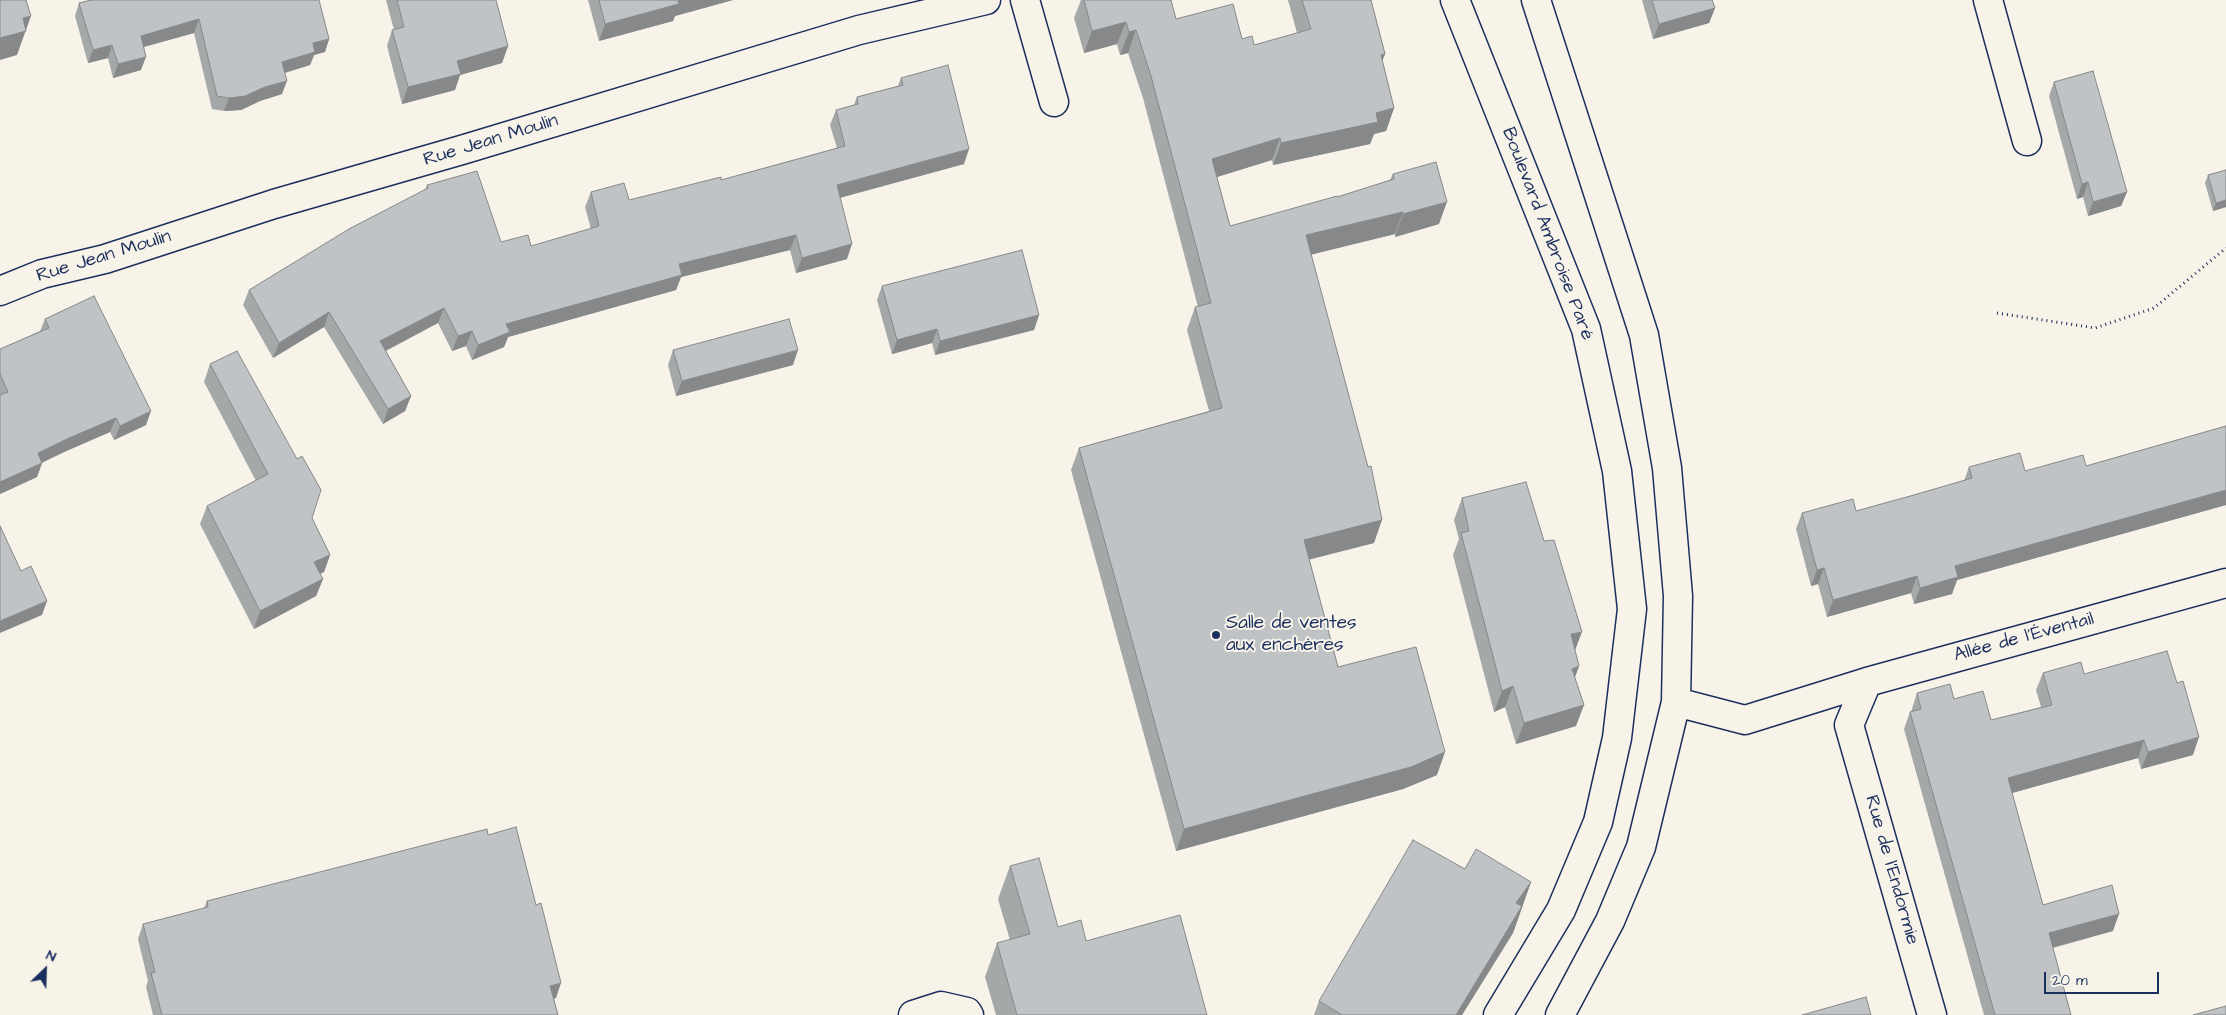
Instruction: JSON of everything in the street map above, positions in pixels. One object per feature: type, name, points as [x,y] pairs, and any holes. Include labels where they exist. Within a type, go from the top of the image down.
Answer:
[{"type":"street","name":"Rue Jean Moulin","points":[[0,291],[42,274],[105,259],[274,204],[464,149],[850,32],[986,0]]},
{"type":"street","points":[[1025,0],[1054,102]]},
{"type":"street","name":"Boulevard Ambroise Paré","points":[[1455,0],[1586,329],[1616,471],[1632,609],[1617,738],[1598,822],[1561,910],[1498,1015]]},
{"type":"street","points":[[1536,0],[1644,335],[1668,488],[1678,596],[1676,702],[1641,847],[1610,921],[1560,1015]]},
{"type":"street","points":[[1988,0],[2027,141]]},
{"type":"street","name":"Allée de l'Éventail","points":[[1676,702],[1745,720],[1867,682],[2226,583]]},
{"type":"street","name":"Rue de l'Endormie","points":[[1867,682],[1849,725],[1932,1015]]},
{"type":"street","points":[[913,1015],[942,1006],[967,1012],[969,1015]]},
{"type":"path","points":[[1997,313],[2094,328],[2154,308],[2226,248]]},
{"type":"building","points":[[0,0],[26,0],[31,16],[23,18],[26,31],[0,38]]},
{"type":"building","points":[[91,0],[319,0],[329,39],[313,43],[315,52],[282,62],[287,81],[265,87],[245,96],[229,98],[217,96],[199,19],[141,36],[146,57],[118,64],[112,45],[93,50],[79,3]]},
{"type":"building","points":[[397,0],[496,0],[508,46],[457,61],[461,74],[408,87],[392,30],[404,27]]},
{"type":"building","points":[[599,0],[678,0],[679,4],[605,24]]},
{"type":"building","points":[[1084,0],[1171,0],[1176,19],[1233,4],[1242,39],[1252,36],[1254,45],[1311,29],[1302,0],[1371,0],[1385,54],[1381,55],[1394,108],[1376,113],[1378,122],[1281,143],[1280,138],[1212,159],[1230,226],[1337,197],[1394,179],[1393,174],[1436,162],[1447,202],[1403,214],[1403,212],[1306,235],[1368,467],[1371,466],[1382,520],[1304,540],[1338,667],[1416,647],[1445,752],[1411,767],[1184,829],[1079,448],[1222,408],[1195,307],[1211,303],[1151,76],[1136,30],[1129,32],[1126,22],[1092,31]]},
{"type":"building","points":[[1652,0],[1712,0],[1715,8],[1659,24]]},
{"type":"building","points":[[948,65],[969,149],[837,185],[852,244],[802,258],[796,235],[679,264],[682,275],[506,324],[510,332],[478,345],[472,331],[458,336],[444,308],[380,341],[411,396],[388,409],[329,312],[279,343],[249,290],[349,229],[428,188],[427,185],[477,171],[501,242],[528,235],[531,246],[599,226],[591,192],[624,183],[629,200],[721,177],[721,180],[845,146],[836,110],[858,104],[857,97],[903,85],[901,78]]},
{"type":"building","points":[[2093,71],[2127,192],[2093,202],[2088,182],[2082,184],[2054,82]]},
{"type":"building","points":[[2226,170],[2226,200],[2216,203],[2208,175]]},
{"type":"building","points":[[1022,250],[1039,315],[940,341],[937,329],[897,340],[882,286]]},
{"type":"building","points":[[94,296],[151,411],[120,426],[116,418],[69,438],[38,453],[42,463],[0,482],[0,395],[8,392],[0,374],[0,349],[49,328],[45,319]]},
{"type":"building","points":[[789,319],[798,350],[682,381],[673,350]]},
{"type":"building","points":[[237,351],[297,459],[302,456],[321,490],[312,518],[330,555],[314,562],[323,579],[260,611],[207,506],[268,474],[210,364]]},
{"type":"building","points":[[2226,426],[2226,490],[1955,566],[1958,577],[1920,588],[1917,576],[1833,600],[1824,568],[1817,570],[1802,513],[1853,499],[1856,511],[1972,478],[1969,467],[2020,453],[2025,471],[2083,455],[2086,466]]},
{"type":"building","points":[[1526,482],[1544,541],[1554,540],[1582,632],[1571,634],[1579,666],[1572,669],[1584,705],[1524,723],[1513,686],[1502,691],[1461,533],[1469,531],[1462,498]]},
{"type":"building","points":[[0,526],[21,571],[31,566],[47,601],[0,621]]},
{"type":"building","points":[[2167,651],[2177,683],[2183,681],[2199,737],[2148,752],[2144,740],[2008,778],[2043,905],[2112,885],[2119,914],[2049,933],[2071,1015],[1995,1015],[1910,712],[1921,709],[1917,693],[1950,684],[1954,699],[1983,691],[1991,720],[2052,705],[2043,673],[2081,662],[2084,674]]},
{"type":"building","points":[[516,827],[536,905],[541,903],[561,983],[550,986],[558,1015],[162,1015],[151,973],[155,972],[143,924],[208,907],[207,901],[487,829],[488,835]]},
{"type":"building","points":[[1413,840],[1465,869],[1476,849],[1531,882],[1516,903],[1522,906],[1456,1015],[1342,1015],[1319,1001]]},
{"type":"building","points":[[1039,858],[1058,927],[1081,920],[1086,941],[1180,915],[1207,1015],[1017,1015],[997,943],[1030,934],[1010,866]]},
{"type":"building","points":[[1866,997],[1871,1015],[1802,1015]]},
{"type":"building","points":[[2226,1006],[2226,1015],[2193,1015]]},
{"type":"place","name":"Salle de ventes aux enchères","points":[[1216,635]]}]
